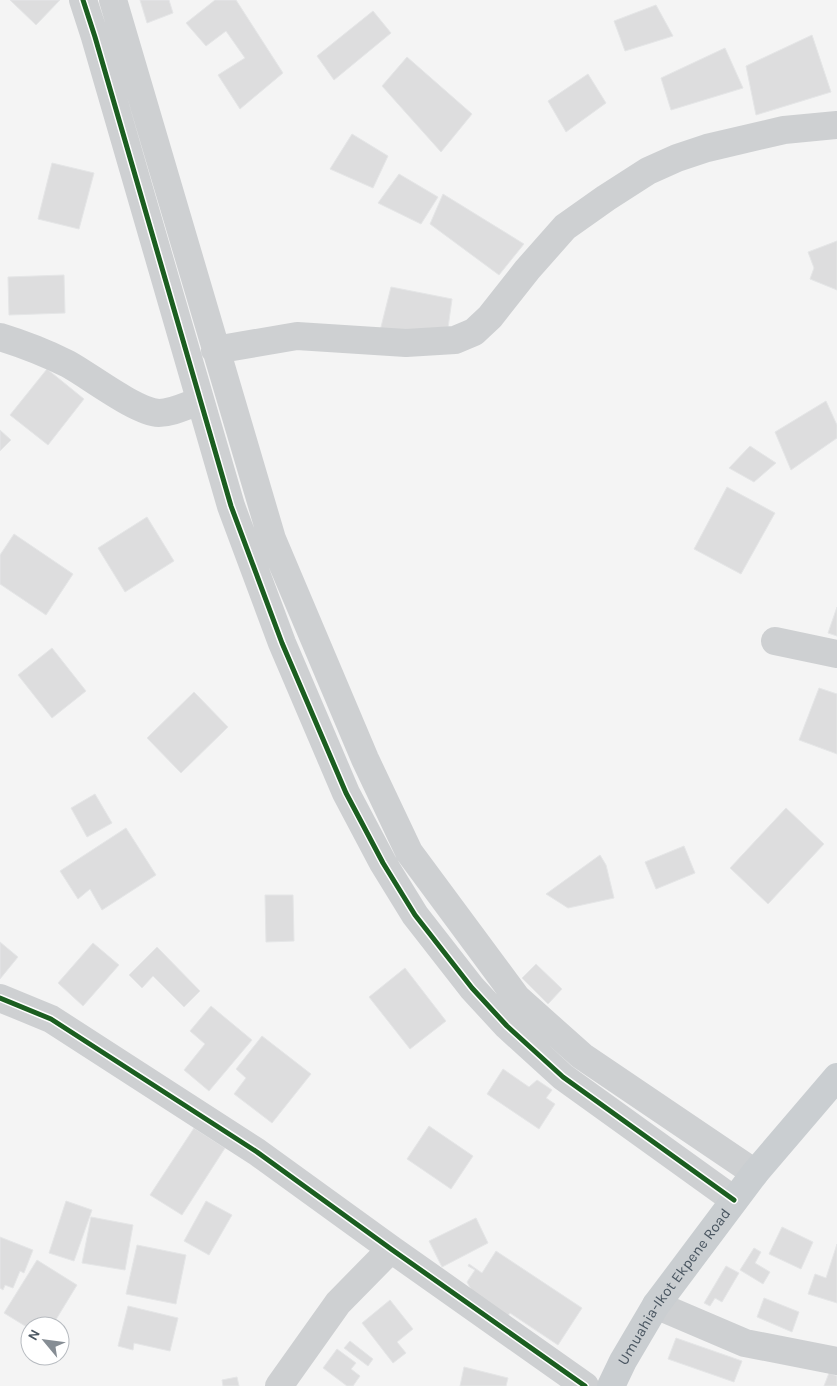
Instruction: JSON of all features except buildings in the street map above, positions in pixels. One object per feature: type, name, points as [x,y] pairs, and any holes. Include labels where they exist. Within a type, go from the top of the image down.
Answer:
[{"type":"main road","name":"Umuahia-Ikot Ekpene Road","points":[[611,1386],[623,1361],[656,1305],[755,1173],[837,1076]]},
{"type":"street","points":[[83,0],[231,506],[282,643],[346,793],[383,863],[415,915],[472,988],[507,1026],[563,1077],[734,1200]]},
{"type":"street","points":[[113,0],[272,540],[366,759],[409,852],[517,998],[582,1056],[755,1173]]},
{"type":"street","points":[[216,350],[297,336],[406,343],[455,340],[474,332],[490,317],[527,270],[565,227],[606,198],[648,172],[677,158],[707,148],[784,130],[837,125]]},
{"type":"street","points":[[0,337],[27,346],[68,364],[140,408],[159,413],[172,411],[200,401]]},
{"type":"street","points":[[775,641],[837,654]]},
{"type":"street","points":[[0,998],[51,1019],[257,1152],[585,1386]]},
{"type":"street","points":[[279,1386],[338,1303],[391,1249]]},
{"type":"street","points":[[656,1305],[745,1343],[837,1361]]},
{"type":"cycle path","points":[[83,0],[231,506],[282,643],[346,793],[383,863],[415,915],[472,988],[507,1026],[563,1077],[734,1200]]},
{"type":"cycle path","points":[[0,998],[51,1019],[257,1152],[585,1386]]}]
